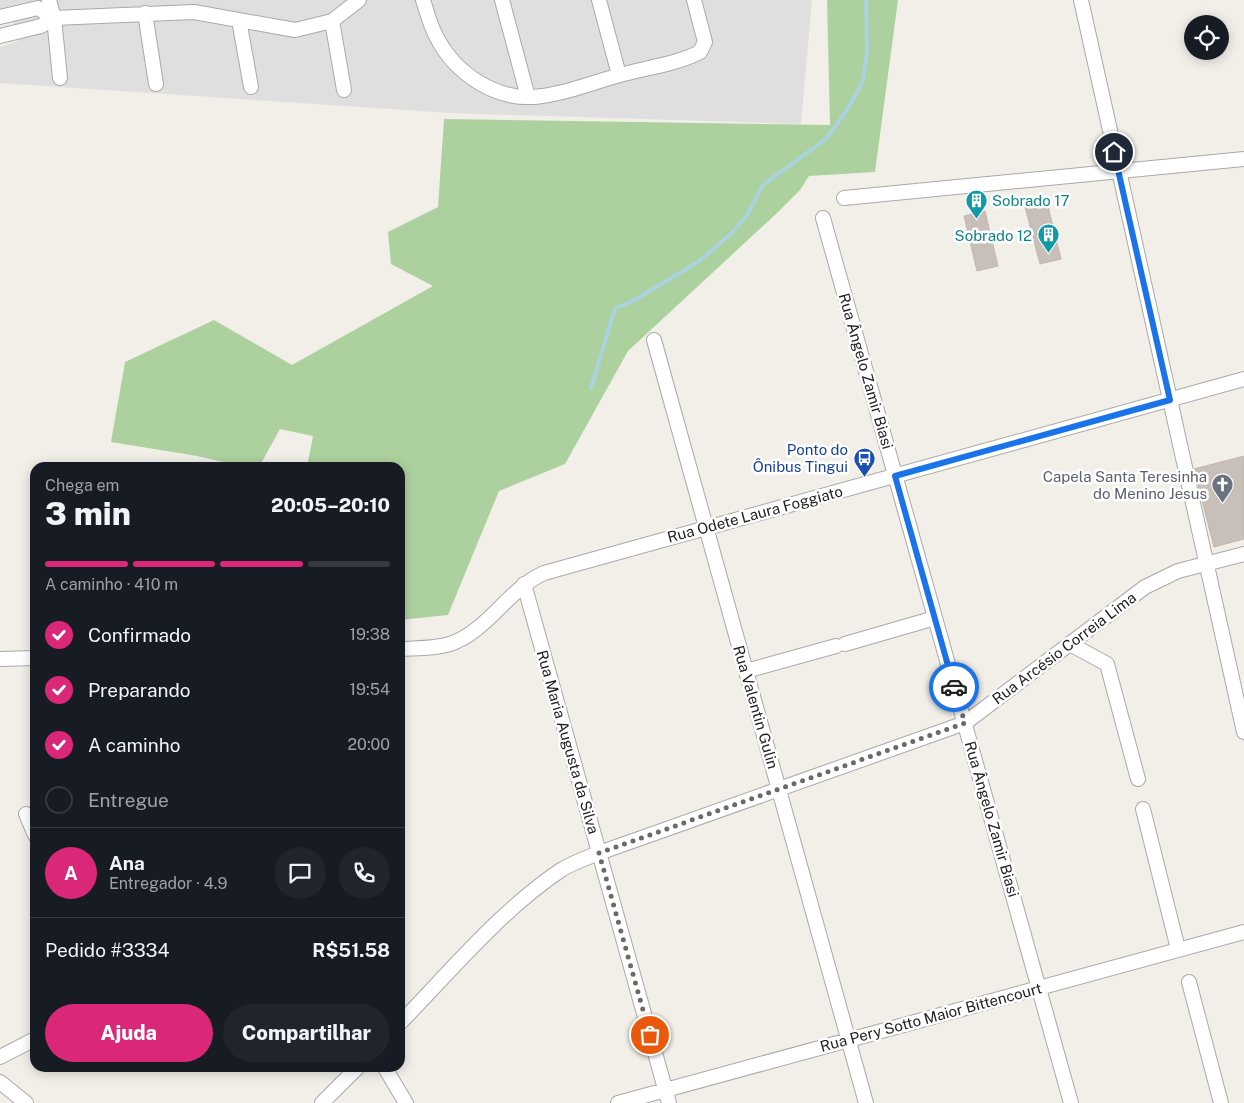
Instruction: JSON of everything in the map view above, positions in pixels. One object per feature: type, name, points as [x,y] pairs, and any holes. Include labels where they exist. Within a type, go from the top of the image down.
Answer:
[{"type":"street","points":[[49,0],[54,18],[60,78]]},
{"type":"street","points":[[125,0],[129,14]]},
{"type":"street","points":[[0,36],[41,26],[54,18],[145,13],[203,6],[239,20],[295,30],[332,21],[359,0]]},
{"type":"street","points":[[423,0],[434,34],[455,63],[470,77],[489,88],[506,94],[528,97],[557,93],[700,52],[705,42],[694,0]]},
{"type":"street","points":[[502,0],[528,97]]},
{"type":"street","points":[[599,0],[619,75]]},
{"type":"street","points":[[1081,0],[1244,732]]},
{"type":"street","points":[[0,17],[38,8],[54,18]]},
{"type":"street","points":[[145,13],[156,84]]},
{"type":"street","points":[[239,20],[251,87]]},
{"type":"street","points":[[332,21],[344,90]]},
{"type":"street","points":[[844,198],[1244,159]]},
{"type":"street","name":"Rua Ângelo Zamir Biasi","points":[[823,218],[1071,1103]]},
{"type":"street","name":"Rua Valentin Gulin","points":[[654,340],[866,1103]]},
{"type":"street","name":"Rua Odete Laura Foggiato","points":[[405,648],[432,648],[451,644],[483,622],[524,584],[544,573],[1244,379]]},
{"type":"street","name":"Rua Arcésio Correia Lima","points":[[405,1018],[493,928],[540,886],[562,870],[599,853],[965,723],[1145,587],[1178,571],[1244,554]]},
{"type":"street","name":"Rua Maria Augusta da Silva","points":[[524,584],[667,1097]]},
{"type":"street","points":[[746,672],[935,618]]},
{"type":"street","points":[[1070,644],[1107,664],[1138,780]]},
{"type":"street","points":[[0,659],[30,658]]},
{"type":"street","points":[[1143,809],[1178,949]]},
{"type":"street","points":[[26,814],[30,823]]},
{"type":"street","name":"Rua Pery Sotto Maior Bittencourt","points":[[618,1103],[667,1097],[849,1040],[1244,932]]},
{"type":"street","points":[[1190,982],[1221,1103]]},
{"type":"street","points":[[0,1057],[30,1042]]},
{"type":"street","points":[[322,1103],[353,1072]]},
{"type":"street","points":[[387,1072],[406,1103]]},
{"type":"street","points":[[0,1082],[26,1103]]},
{"type":"shaded area","points":[[0,0],[812,0],[801,124],[450,113],[0,83],[0,47],[18,41],[9,7],[0,10]]},
{"type":"green space","points":[[827,0],[898,0],[875,172],[809,176],[800,190],[776,214],[628,351],[565,464],[499,491],[448,615],[405,619],[405,462],[308,462],[313,436],[280,429],[262,462],[223,462],[111,442],[125,362],[214,320],[292,365],[433,286],[391,264],[388,232],[438,207],[444,119],[830,125]]},
{"type":"building","points":[[1047,202],[1061,259],[1040,264],[1025,207]]},
{"type":"building","points":[[985,211],[998,266],[977,271],[964,216]]},
{"type":"building","name":"Capela Santa Teresinha do Menino Jesus","points":[[1244,456],[1244,539],[1214,547],[1194,469]]},
{"type":"waterway","points":[[591,388],[615,308],[631,302],[698,262],[731,234],[747,215],[763,185],[826,139],[847,110],[862,83],[867,52],[866,0]]},
{"type":"way so far","points":[[650,1035],[599,853],[965,723],[954,687]]},
{"type":"place","name":"Sobrado 17","points":[[976,219]]},
{"type":"place","name":"Sobrado 12","points":[[1048,254]]},
{"type":"place","name":"Ponto do Ônibus Tingui","points":[[864,477]]},
{"type":"place","name":"Capela Santa Teresinha do Menino Jesus","points":[[1223,504]]},
{"type":"route","points":[[954,687],[895,476],[1170,400],[1114,152]]}]
